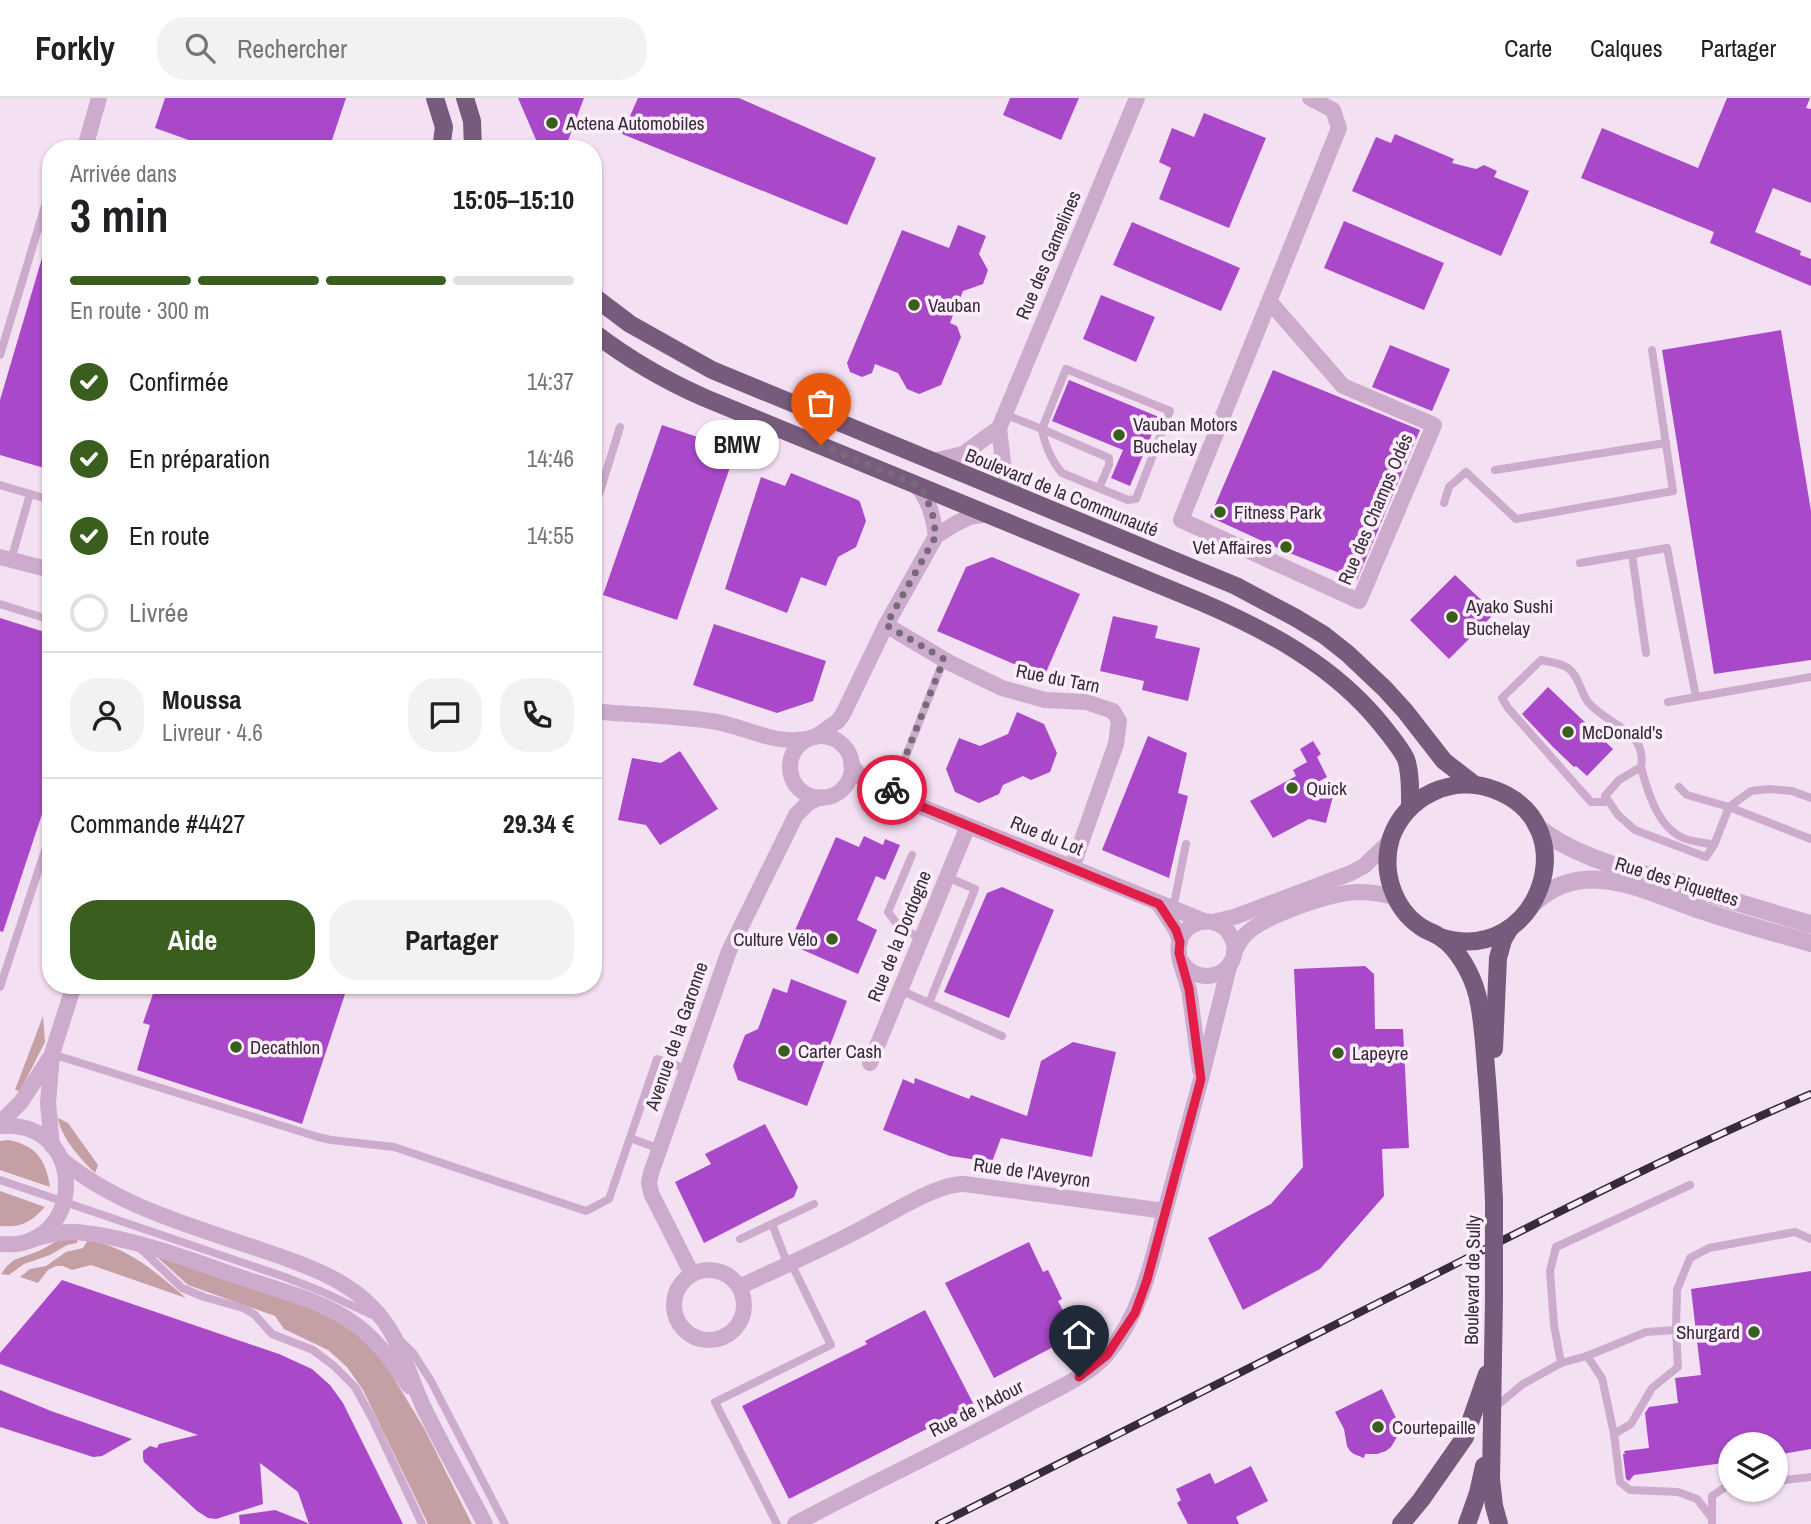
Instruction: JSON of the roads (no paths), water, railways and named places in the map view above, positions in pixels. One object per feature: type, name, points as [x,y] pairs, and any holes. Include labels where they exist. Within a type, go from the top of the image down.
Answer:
[{"type":"main road","points":[[435,98],[444,127],[443,140]]},
{"type":"main road","points":[[465,98],[472,121],[473,140]]},
{"type":"main road","name":"Boulevard de la Communauté","points":[[602,303],[629,324],[712,370],[1236,586],[1266,601],[1324,635],[1366,670],[1405,712],[1444,761],[1475,785]]},
{"type":"main road","points":[[602,338],[636,363],[681,388],[1244,620],[1334,676],[1370,712],[1398,746],[1407,764],[1410,807]]},
{"type":"main road","points":[[1440,937],[1472,941],[1492,937],[1510,928],[1534,903],[1542,882],[1544,848],[1536,826],[1526,812],[1498,791],[1475,785],[1453,785],[1423,797],[1410,807],[1399,821],[1388,854],[1390,883],[1395,897],[1406,914],[1416,923],[1450,946],[1470,975],[1477,993],[1491,1130]]},
{"type":"main road","points":[[1491,1130],[1497,958],[1510,928]]},
{"type":"main road","name":"Boulevard de Sully","points":[[1491,1130],[1494,1201],[1491,1432]]},
{"type":"main road","points":[[1401,1524],[1465,1437],[1492,1361]]},
{"type":"main road","points":[[1467,1524],[1482,1476],[1491,1432]]},
{"type":"main road","points":[[1491,1432],[1492,1494],[1499,1524]]},
{"type":"street","points":[[89,140],[99,98]]},
{"type":"street","name":"Rue des Gamelines","points":[[1017,497],[1004,471],[1002,421],[1137,98]]},
{"type":"street","name":"Rue des Champs Odés","points":[[1269,301],[1343,386],[1434,425],[1359,601],[1181,520],[1269,301],[1339,128],[1333,110],[1310,98]]},
{"type":"street","points":[[933,461],[963,454],[1002,421]]},
{"type":"street","points":[[915,484],[923,492],[932,511],[936,536]]},
{"type":"street","points":[[796,815],[798,802],[790,761],[794,752],[799,745],[838,722],[886,625],[936,536],[969,517],[989,514]]},
{"type":"street","points":[[6,559],[42,568]]},
{"type":"street","name":"Rue du Tarn","points":[[886,625],[944,659],[1002,688],[1045,700],[1086,702],[1113,711],[1119,721],[1116,744],[1072,868]]},
{"type":"street","points":[[602,711],[712,721],[790,741],[824,736],[833,738],[844,747]]},
{"type":"street","points":[[843,714],[844,747],[851,764],[860,776],[875,788]]},
{"type":"street","points":[[768,737],[782,751],[800,790],[808,795],[821,797]]},
{"type":"street","points":[[796,815],[808,803],[842,789],[850,777],[851,764]]},
{"type":"street","points":[[842,789],[861,786],[875,788]]},
{"type":"street","name":"Rue du Lot","points":[[875,788],[1209,922]]},
{"type":"street","name":"Avenue de la Garonne","points":[[692,1274],[651,1193],[651,1173],[729,951],[796,815]]},
{"type":"street","name":"Rue de la Dordogne","points":[[870,1063],[968,826]]},
{"type":"street","name":"Rue des Piquettes","points":[[1536,826],[1562,845],[1596,860],[1811,923]]},
{"type":"street","points":[[1201,1079],[1189,989],[1179,949],[1187,930],[1194,924],[1234,917],[1351,873],[1364,866],[1391,840]]},
{"type":"street","name":"Rue des Piquettes","points":[[1534,903],[1549,891],[1566,884],[1606,879],[1626,883],[1706,912],[1811,943]]},
{"type":"street","points":[[1181,961],[1191,972],[1204,976],[1216,975],[1223,971],[1238,945],[1251,930],[1275,917],[1342,894],[1357,892],[1395,897]]},
{"type":"street","points":[[1166,906],[1180,942]]},
{"type":"street","points":[[1165,1211],[1232,958],[1234,943],[1229,933],[1222,926],[1209,922]]},
{"type":"street","points":[[33,1239],[51,1226],[65,1202],[66,1175],[57,1152],[48,1103],[52,1054],[72,994]]},
{"type":"street","points":[[0,1125],[21,1102],[52,1054]]},
{"type":"street","points":[[0,1125],[18,1126],[44,1137],[80,1175],[146,1210],[305,1265],[334,1280],[370,1305],[390,1329],[401,1349],[423,1406],[485,1524]]},
{"type":"street","name":"Rue de l'Aveyron","points":[[739,1287],[860,1230],[935,1190],[956,1183],[1165,1211]]},
{"type":"street","name":"Rue de l'Adour","points":[[795,1524],[1079,1377],[1107,1355],[1135,1313],[1147,1280],[1165,1211]]},
{"type":"street","points":[[0,1244],[19,1244],[56,1233],[88,1233],[188,1259],[317,1305],[349,1320],[372,1338],[423,1406]]},
{"type":"street","points":[[713,1270],[733,1279],[739,1287],[744,1298],[744,1310],[740,1322],[723,1338],[699,1339],[680,1326],[675,1315],[676,1292],[692,1274],[713,1270]]},
{"type":"lane","points":[[0,355],[42,215]]},
{"type":"lane","points":[[1444,503],[1449,488],[1466,472],[1516,519],[1673,491],[1652,350]]},
{"type":"lane","points":[[1066,369],[1170,411],[1136,499],[1128,500],[1062,473],[1057,468],[1042,429],[1066,369]]},
{"type":"lane","points":[[1002,421],[1042,429],[1109,458],[1109,466],[1099,488]]},
{"type":"lane","points":[[602,485],[620,427]]},
{"type":"lane","points":[[1495,470],[1666,443]]},
{"type":"lane","points":[[0,485],[42,497]]},
{"type":"lane","points":[[6,559],[30,494]]},
{"type":"lane","points":[[1580,563],[1667,548],[1696,697]]},
{"type":"lane","points":[[1632,554],[1646,653]]},
{"type":"lane","points":[[0,604],[42,617]]},
{"type":"lane","points":[[891,794],[944,659]]},
{"type":"lane","points":[[1609,802],[1591,802],[1502,698],[1541,660],[1567,667],[1576,677],[1588,702],[1634,736],[1643,757],[1641,766],[1648,796],[1669,828],[1682,838],[1713,845]]},
{"type":"lane","points":[[1668,702],[1811,677]]},
{"type":"lane","points":[[1641,766],[1619,780],[1605,796],[1609,802],[1635,830],[1706,857],[1729,807],[1751,791],[1792,791],[1811,798]]},
{"type":"lane","points":[[1679,787],[1687,795],[1729,807],[1811,839]]},
{"type":"lane","points":[[1166,906],[1186,844]]},
{"type":"lane","points":[[912,855],[888,912],[900,928],[921,937]]},
{"type":"lane","points":[[0,987],[42,859]]},
{"type":"lane","points":[[929,1003],[975,889],[946,877]]},
{"type":"lane","points":[[900,990],[1002,1035]]},
{"type":"lane","points":[[52,1054],[318,1137],[394,1147],[586,1211],[609,1199],[657,1059],[687,1069]]},
{"type":"lane","points":[[630,1138],[660,1149]]},
{"type":"lane","points":[[0,1180],[285,1277],[365,1310],[390,1329],[413,1353],[431,1381],[505,1524]]},
{"type":"lane","points":[[1561,1363],[1554,1325],[1550,1271],[1556,1247],[1690,1185]]},
{"type":"lane","points":[[740,1239],[814,1204]]},
{"type":"lane","points":[[772,1224],[831,1346],[715,1402],[778,1524]]},
{"type":"lane","points":[[1614,1434],[1631,1424],[1651,1388],[1678,1367],[1677,1290],[1690,1258],[1709,1248],[1796,1232],[1811,1239]]},
{"type":"lane","points":[[135,1244],[182,1288],[243,1308],[254,1314],[272,1334],[313,1350],[334,1366],[355,1387],[422,1524]]},
{"type":"lane","points":[[1492,1410],[1522,1384],[1561,1363],[1587,1356],[1646,1332],[1676,1330]]},
{"type":"lane","points":[[1587,1356],[1602,1378],[1614,1434],[1620,1482],[1630,1490],[1678,1492],[1697,1499],[1712,1521]]},
{"type":"lane","points":[[1788,1479],[1811,1477]]},
{"type":"lane","points":[[1712,1521],[1712,1496],[1718,1492]]},
{"type":"railway","points":[[939,1524],[1605,1189],[1811,1094]]},
{"type":"place","name":"Actena Automobiles","points":[[552,123]]},
{"type":"place","name":"Vauban","points":[[914,305]]},
{"type":"place","name":"Vauban Motors Buchelay","points":[[1119,435]]},
{"type":"place","name":"BMW","points":[[821,445]]},
{"type":"place","name":"Fitness Park","points":[[1220,512]]},
{"type":"place","name":"Vet Affaires","points":[[1286,547]]},
{"type":"place","name":"Ayako Sushi Buchelay","points":[[1452,617]]},
{"type":"place","name":"McDonald's","points":[[1568,732]]},
{"type":"place","name":"Quick","points":[[1292,788]]},
{"type":"place","name":"Culture Vélo","points":[[832,939]]},
{"type":"place","name":"Decathlon","points":[[236,1047]]},
{"type":"place","name":"Carter Cash","points":[[784,1051]]},
{"type":"place","name":"Lapeyre","points":[[1338,1053]]},
{"type":"place","name":"Shurgard","points":[[1754,1332]]},
{"type":"place","name":"Courtepaille","points":[[1378,1427]]}]
